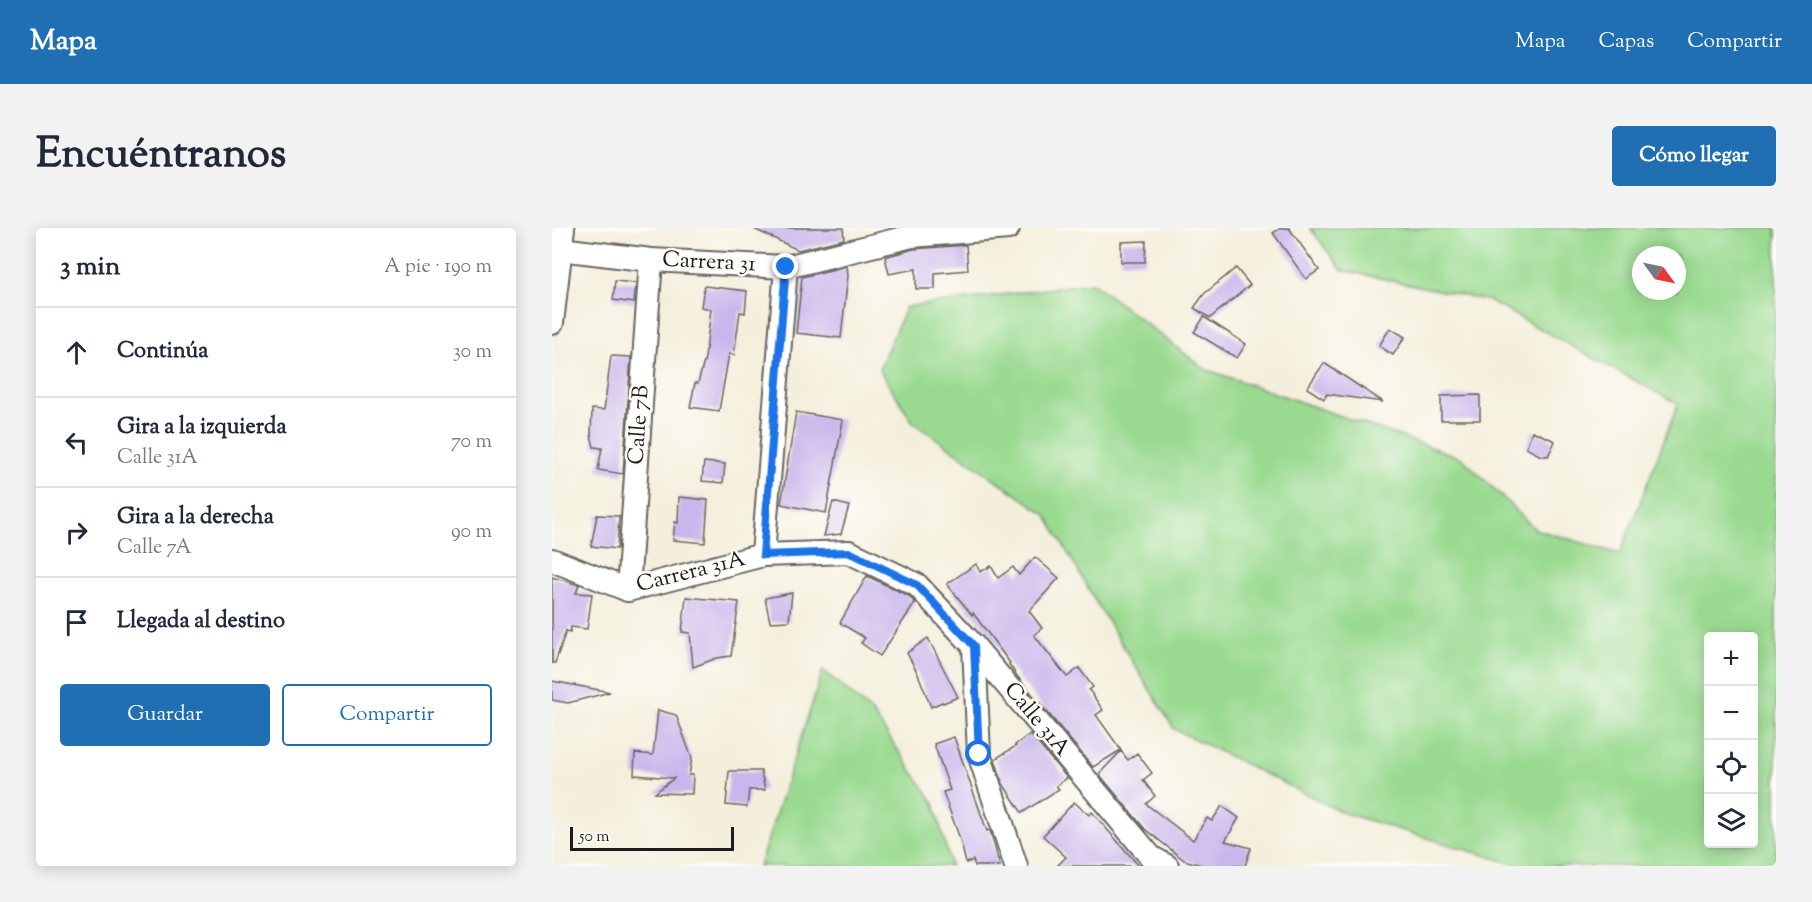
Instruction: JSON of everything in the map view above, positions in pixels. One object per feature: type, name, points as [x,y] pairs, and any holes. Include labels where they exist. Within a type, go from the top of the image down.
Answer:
[{"type":"street","name":"Carrera 31","points":[[559,241],[651,260],[786,267],[912,236],[1008,228]]},
{"type":"street","points":[[552,324],[559,241]]},
{"type":"street","name":"Calle 7B","points":[[628,590],[651,260]]},
{"type":"street","points":[[763,555],[786,267]]},
{"type":"street","name":"Calle 31A","points":[[763,555],[849,552],[917,585],[974,646],[1151,857],[1167,866]]},
{"type":"street","name":"Carrera 31A","points":[[552,560],[628,590],[763,555]]},
{"type":"street","points":[[974,646],[979,754],[1016,866]]},
{"type":"green space","points":[[1310,228],[1776,228],[1776,866],[1520,866],[1344,813],[1174,729],[1046,515],[913,422],[879,369],[906,307],[1093,283],[1205,369],[1462,458],[1535,529],[1620,554],[1678,404],[1489,301],[1342,270]]},
{"type":"green space","points":[[823,670],[872,712],[934,803],[951,866],[759,866]]},
{"type":"building","points":[[752,228],[843,228],[844,239],[798,250]]},
{"type":"building","points":[[1281,228],[1289,228],[1319,270],[1306,279],[1273,233]]},
{"type":"building","points":[[1146,241],[1145,262],[1121,262],[1121,242]]},
{"type":"building","points":[[966,245],[968,270],[935,273],[935,289],[916,289],[916,269],[889,274],[885,257],[914,249]]},
{"type":"building","points":[[847,266],[841,338],[796,333],[802,277]]},
{"type":"building","points":[[1236,268],[1250,285],[1210,318],[1194,308],[1204,294]]},
{"type":"building","points":[[615,281],[636,283],[634,303],[613,300]]},
{"type":"building","points":[[704,286],[747,291],[745,313],[740,312],[734,355],[729,354],[719,411],[690,407],[695,383],[698,383],[705,358],[711,309],[701,307]]},
{"type":"building","points":[[1204,317],[1246,344],[1237,358],[1194,332]]},
{"type":"building","points":[[1390,328],[1405,337],[1393,355],[1379,346]]},
{"type":"building","points":[[611,356],[631,357],[623,474],[598,470],[602,448],[594,447],[591,435],[592,409],[604,410]]},
{"type":"building","points":[[1324,363],[1383,402],[1327,394],[1324,399],[1307,388]]},
{"type":"building","points":[[1480,395],[1480,420],[1441,420],[1441,396]]},
{"type":"building","points":[[796,412],[843,420],[826,513],[781,504]]},
{"type":"building","points":[[1532,431],[1555,441],[1548,456],[1541,456],[1526,448]]},
{"type":"building","points":[[704,462],[725,464],[723,483],[702,481]]},
{"type":"building","points":[[679,497],[708,500],[705,543],[673,540],[675,522],[678,523]]},
{"type":"building","points":[[833,502],[849,506],[841,534],[824,536]]},
{"type":"building","points":[[597,515],[619,516],[617,549],[591,546]]},
{"type":"building","points":[[1035,557],[1059,578],[1029,611],[1042,628],[1034,635],[1067,677],[1079,668],[1093,687],[1089,690],[1103,710],[1096,715],[1121,750],[1093,767],[1017,676],[973,613],[972,615],[947,584],[976,564],[980,572],[991,566],[998,578],[1013,567],[1019,575]]},
{"type":"building","points":[[867,576],[909,596],[915,603],[880,656],[861,643],[865,638],[840,623]]},
{"type":"building","points":[[552,577],[579,585],[576,593],[592,594],[587,629],[571,627],[570,632],[566,631],[555,663],[552,663]]},
{"type":"building","points":[[792,593],[789,621],[770,622],[765,598]]},
{"type":"building","points":[[686,597],[739,602],[731,656],[717,658],[693,667],[690,633],[682,632]]},
{"type":"building","points":[[928,638],[958,697],[931,707],[907,653]]},
{"type":"building","points":[[552,681],[610,692],[568,703],[552,700]]},
{"type":"building","points":[[658,710],[676,715],[692,758],[689,775],[693,775],[692,794],[655,793],[674,778],[634,775],[635,753],[653,755]]},
{"type":"building","points":[[1030,734],[1067,778],[1056,786],[1059,789],[1022,813],[1003,784],[995,759]]},
{"type":"building","points":[[954,737],[987,831],[990,830],[1000,866],[975,866],[973,860],[966,863],[943,792],[950,790],[934,744]]},
{"type":"building","points":[[1121,751],[1128,760],[1137,753],[1152,773],[1143,780],[1155,796],[1146,804],[1193,840],[1207,818],[1212,821],[1222,806],[1239,818],[1225,841],[1251,848],[1245,866],[1205,866],[1184,860],[1145,829],[1099,774]]},
{"type":"building","points":[[729,771],[761,771],[765,790],[749,790],[747,807],[726,805]]},
{"type":"building","points":[[1074,802],[1089,815],[1092,812],[1139,866],[1057,866],[1066,857],[1043,836]]},
{"type":"route","points":[[786,267],[763,555],[849,552],[917,585],[974,646],[979,754]]}]
